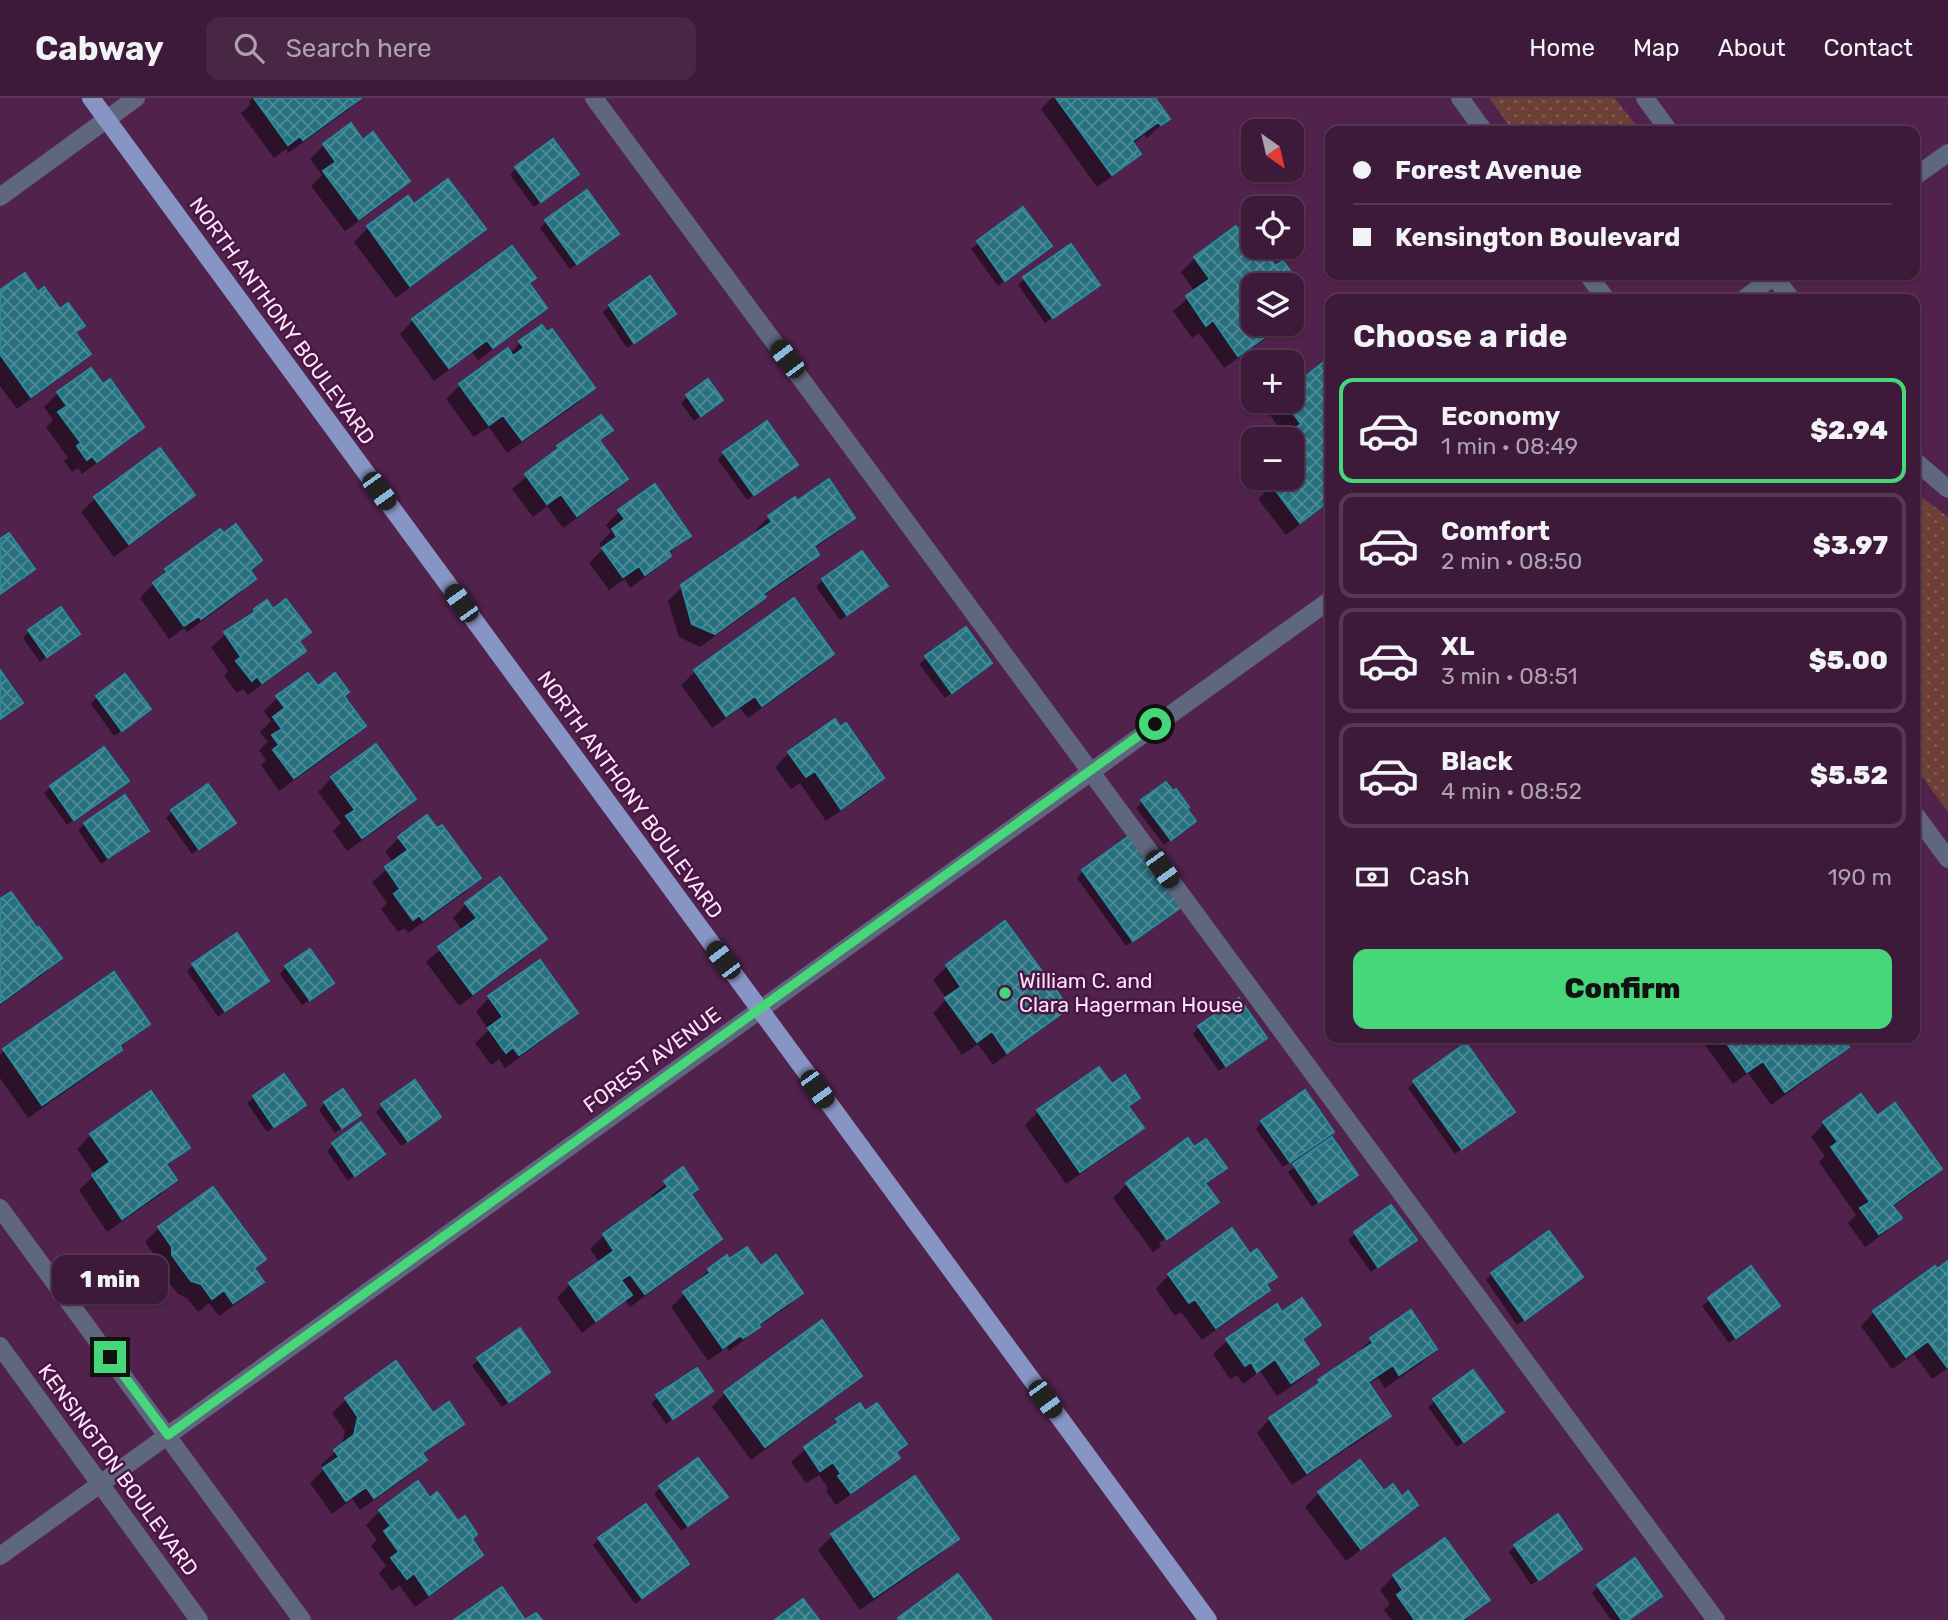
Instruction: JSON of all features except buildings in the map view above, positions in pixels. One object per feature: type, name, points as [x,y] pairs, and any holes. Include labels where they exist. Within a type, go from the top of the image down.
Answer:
[{"type":"main road","name":"NORTH ANTHONY BOULEVARD","points":[[91,98],[1208,1620]]},
{"type":"street","points":[[0,197],[136,98]]},
{"type":"street","points":[[594,98],[1716,1620]]},
{"type":"street","points":[[1460,98],[1480,126]]},
{"type":"street","points":[[1645,98],[1665,126]]},
{"type":"street","points":[[1920,173],[1948,153]]},
{"type":"street","points":[[1750,294],[1768,280]]},
{"type":"street","points":[[1920,465],[1948,489]]},
{"type":"street","name":"FOREST AVENUE","points":[[0,1556],[1325,604]]},
{"type":"street","points":[[1920,821],[1948,859]]},
{"type":"street","points":[[0,1208],[302,1620]]},
{"type":"street","name":"KENSINGTON BOULEVARD","points":[[0,1346],[199,1620]]},
{"type":"shaded area","points":[[1489,98],[1615,98],[1636,126],[1509,126]]},
{"type":"shaded area","points":[[1920,496],[1948,517],[1948,812],[1920,774]]},
{"type":"place","name":"William C. and Clara Hagerman House","points":[[1005,993]]},
{"type":"route","points":[[110,1357],[168,1435],[1155,724]]}]
